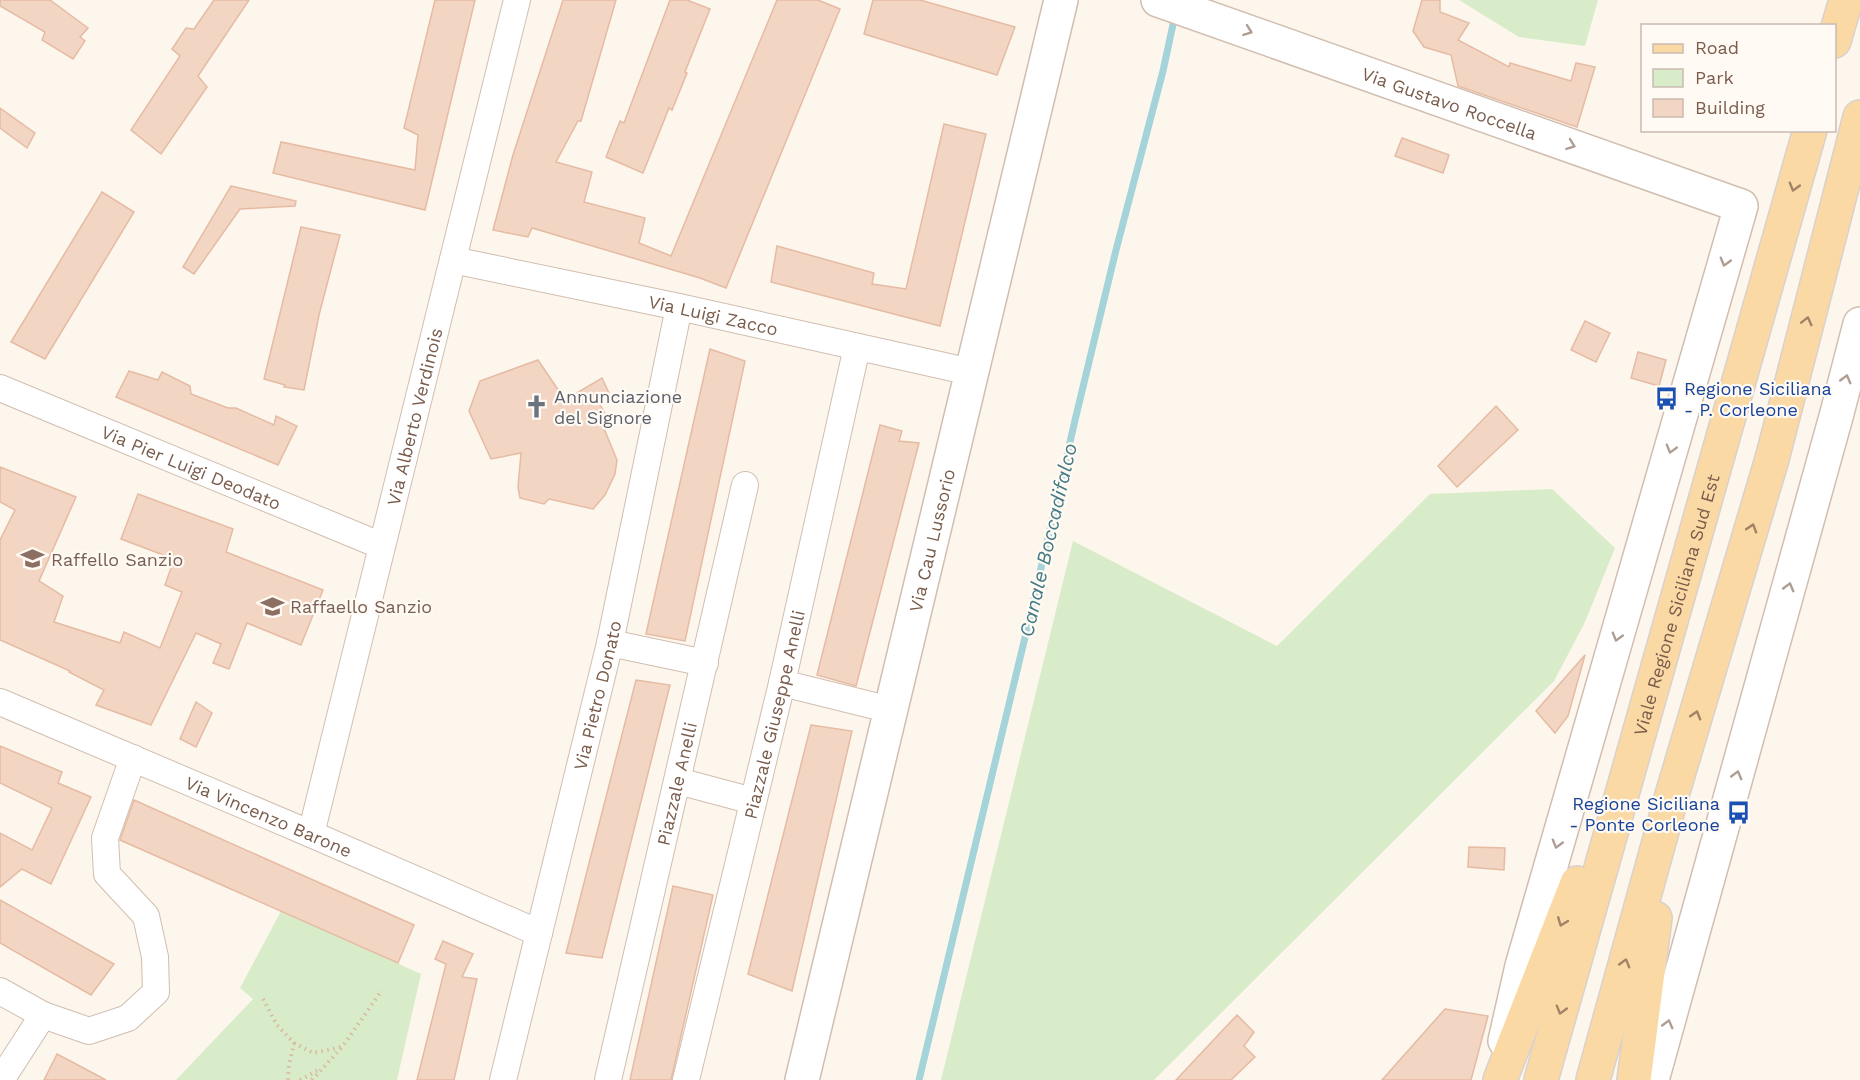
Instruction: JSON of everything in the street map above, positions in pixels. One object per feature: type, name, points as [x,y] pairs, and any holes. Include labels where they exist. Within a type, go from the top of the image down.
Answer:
[{"type":"main road","points":[[1836,34],[1846,0]]},
{"type":"main road","points":[[1593,1080],[1672,795],[1772,459],[1858,124]]},
{"type":"main road","name":"Viale Regione Siciliana Sud Est","points":[[1541,1080],[1650,690],[1721,451],[1809,132]]},
{"type":"main road","points":[[1498,1080],[1650,690]]},
{"type":"main road","points":[[1634,1080],[1672,795]]},
{"type":"street","name":"Via Alberto Verdinois","points":[[311,834],[517,0]]},
{"type":"street","name":"Via Cau Lussorio","points":[[802,1080],[1062,0]]},
{"type":"street","name":"Via Gustavo Roccella","points":[[1173,5],[1741,206],[1522,966],[1498,1080]]},
{"type":"street","points":[[1858,124],[1860,189]]},
{"type":"street","name":"Via Luigi Zacco","points":[[453,260],[679,307],[971,372]]},
{"type":"street","name":"Via Pietro Donato","points":[[503,1080],[610,643],[679,307]]},
{"type":"street","points":[[1652,1080],[1860,324]]},
{"type":"street","name":"Piazzale Giuseppe Anelli","points":[[686,1080],[782,683],[857,347]]},
{"type":"street","name":"Via Pier Luigi Deodato","points":[[0,388],[382,546]]},
{"type":"street","name":"Piazzale Anelli","points":[[608,1080],[745,485]]},
{"type":"street","points":[[610,643],[705,663]]},
{"type":"street","points":[[782,683],[891,710]]},
{"type":"street","name":"Via Vincenzo Barone","points":[[0,702],[539,933]]},
{"type":"street","points":[[0,991],[43,1016],[89,1031],[128,1018],[156,992],[155,957],[146,916],[107,874],[105,838],[133,758]]},
{"type":"street","points":[[678,781],[753,801]]},
{"type":"street","points":[[1,1080],[43,1016]]},
{"type":"path","points":[[312,1080],[343,1046],[382,990]]},
{"type":"path","points":[[263,999],[277,1025],[294,1043],[313,1053],[343,1046]]},
{"type":"path","points":[[288,1080],[294,1043]]},
{"type":"path","points":[[300,1080],[322,1068]]},
{"type":"green space","points":[[1459,0],[1598,0],[1585,46],[1519,37]]},
{"type":"green space","points":[[1552,489],[1615,548],[1585,622],[1554,681],[1154,1080],[941,1080],[1073,541],[1277,646],[1430,494]]},
{"type":"green space","points":[[281,911],[421,974],[397,1080],[176,1080],[253,999],[240,988]]},
{"type":"building","points":[[0,0],[50,0],[88,28],[80,37],[85,41],[73,59],[42,40],[45,32],[0,6]]},
{"type":"building","points":[[214,0],[249,0],[198,76],[207,87],[161,154],[131,130],[180,56],[172,49],[186,28],[194,29]]},
{"type":"building","points":[[435,0],[475,0],[425,210],[273,173],[281,142],[415,170],[418,135],[404,128]]},
{"type":"building","points":[[563,0],[616,0],[581,121],[578,121],[556,162],[592,172],[584,202],[645,218],[639,243],[671,256],[777,0],[818,0],[840,9],[726,288],[700,278],[532,228],[528,237],[493,230],[513,155]]},
{"type":"building","points":[[670,0],[687,0],[710,9],[672,110],[669,108],[643,173],[606,157],[620,121],[624,123]]},
{"type":"building","points":[[873,0],[920,0],[1015,27],[997,75],[864,34]]},
{"type":"building","points":[[1422,0],[1440,0],[1440,12],[1469,23],[1458,40],[1509,67],[1510,63],[1571,81],[1576,63],[1595,67],[1577,127],[1458,86],[1451,55],[1424,47],[1413,31]]},
{"type":"building","points":[[0,108],[35,133],[27,148],[0,128]]},
{"type":"building","points":[[944,124],[986,134],[940,326],[771,282],[777,246],[874,273],[872,284],[906,289]]},
{"type":"building","points":[[1402,138],[1449,155],[1443,173],[1395,156]]},
{"type":"building","points":[[231,186],[296,201],[295,206],[240,209],[194,274],[183,267]]},
{"type":"building","points":[[102,192],[134,212],[45,359],[11,342]]},
{"type":"building","points":[[301,227],[340,235],[319,315],[304,390],[284,387],[285,385],[264,379]]},
{"type":"building","points":[[1585,321],[1610,333],[1596,362],[1571,350]]},
{"type":"building","points":[[710,349],[745,361],[685,641],[646,634]]},
{"type":"building","points":[[1638,352],[1666,360],[1659,386],[1631,378]]},
{"type":"building","points":[[538,360],[565,400],[602,378],[609,393],[598,401],[609,421],[603,426],[617,460],[615,474],[605,495],[593,509],[549,499],[544,504],[520,498],[518,487],[521,453],[491,459],[469,411],[480,381]]},
{"type":"building","points":[[129,371],[158,380],[162,372],[190,386],[191,394],[228,408],[236,408],[274,425],[276,416],[297,426],[278,465],[116,397]]},
{"type":"building","points":[[1496,406],[1518,430],[1457,487],[1438,466]]},
{"type":"building","points":[[880,425],[902,431],[899,441],[919,443],[856,686],[817,675]]},
{"type":"building","points":[[0,467],[76,497],[39,581],[63,596],[54,622],[120,643],[124,632],[160,648],[182,592],[165,585],[174,559],[121,539],[138,494],[233,529],[226,552],[323,590],[301,645],[247,623],[229,669],[213,663],[221,644],[196,633],[151,725],[96,705],[104,690],[70,671],[0,640],[0,540],[15,510],[0,502]]},
{"type":"building","points":[[1585,655],[1568,716],[1555,733],[1536,711]]},
{"type":"building","points":[[636,680],[670,685],[602,958],[566,953]]},
{"type":"building","points":[[196,702],[212,713],[196,747],[180,739]]},
{"type":"building","points":[[811,725],[852,731],[792,991],[748,974]]},
{"type":"building","points":[[0,746],[62,772],[58,783],[91,797],[51,884],[22,869],[0,887],[0,833],[32,850],[52,808],[0,783]]},
{"type":"building","points":[[134,800],[414,925],[398,963],[120,840]]},
{"type":"building","points":[[1469,847],[1505,848],[1504,870],[1468,867]]},
{"type":"building","points":[[673,886],[713,895],[671,1080],[630,1080]]},
{"type":"building","points":[[0,900],[114,964],[91,995],[0,943]]},
{"type":"building","points":[[443,941],[473,954],[462,977],[477,979],[454,1080],[417,1080],[446,964],[435,959]]},
{"type":"building","points":[[1445,1009],[1488,1016],[1471,1080],[1382,1080]]},
{"type":"building","points":[[1237,1015],[1254,1032],[1244,1046],[1255,1057],[1231,1080],[1176,1080]]},
{"type":"building","points":[[57,1054],[106,1080],[44,1080]]},
{"type":"waterway","name":"Canale Boccadifalco","points":[[919,1080],[1076,416],[1175,15]]},
{"type":"place","name":"Regione Siciliana - P. Corleone","points":[[1666,398]]},
{"type":"place","name":"Annunciazione del Signore","points":[[536,406]]},
{"type":"place","name":"Raffello Sanzio","points":[[33,559]]},
{"type":"place","name":"Raffaello Sanzio","points":[[272,606]]},
{"type":"place","name":"Regione Siciliana - Ponte Corleone","points":[[1738,813]]}]
